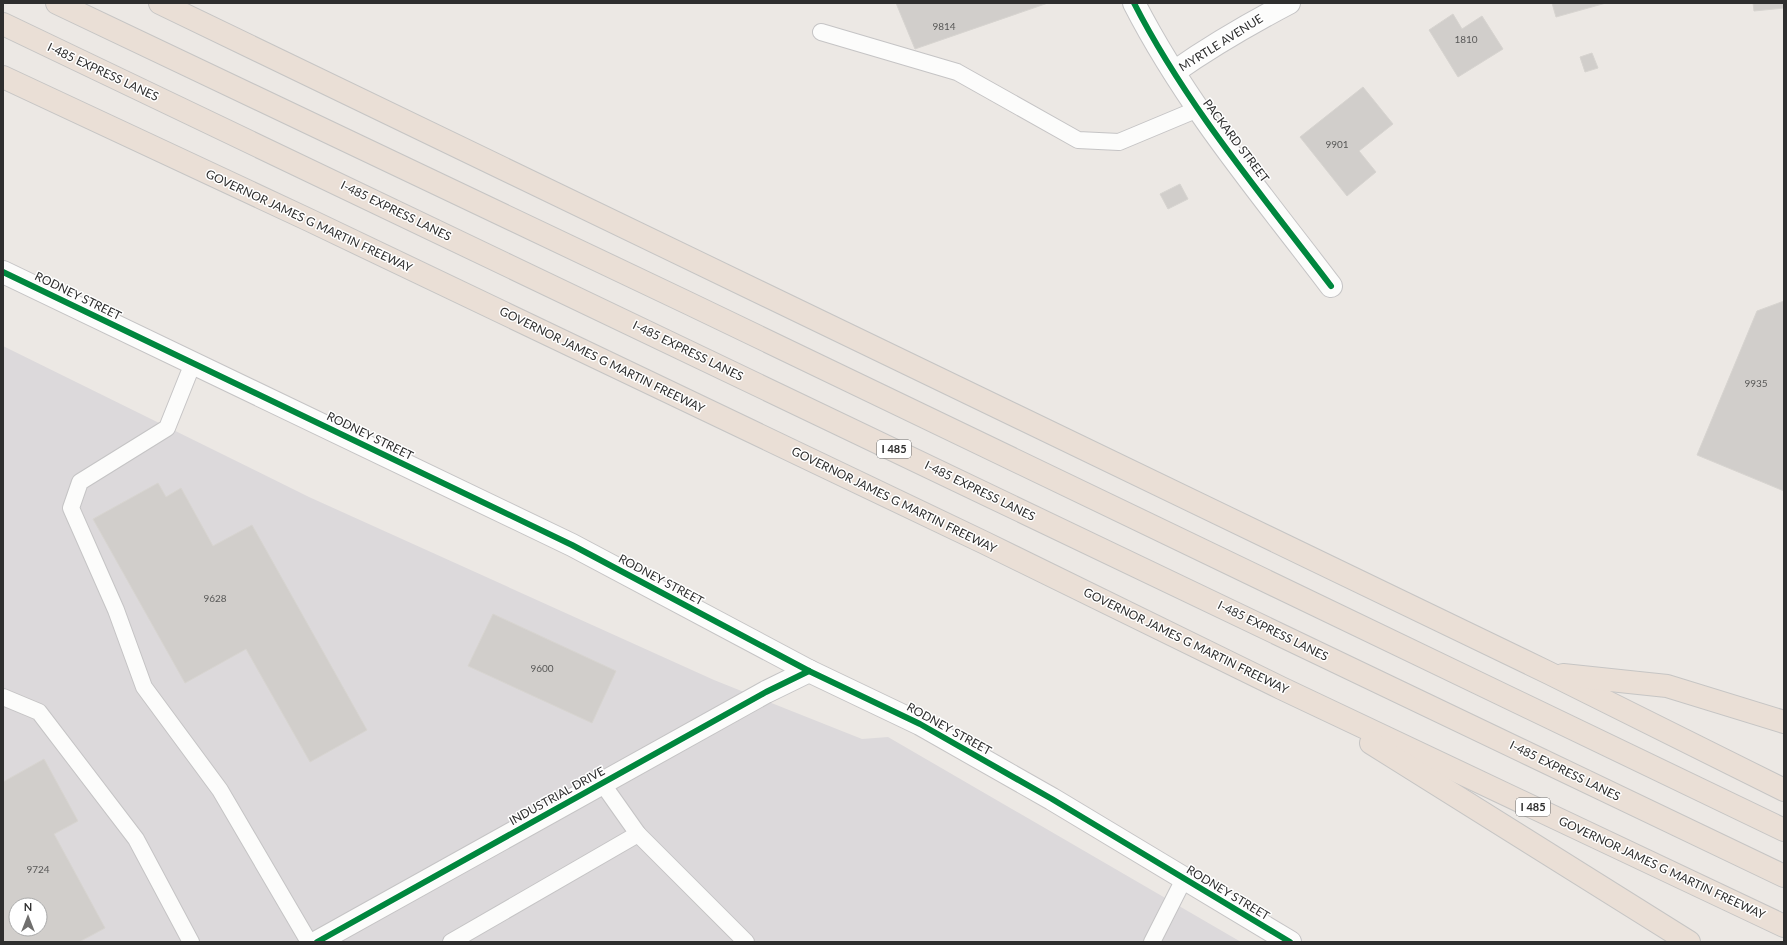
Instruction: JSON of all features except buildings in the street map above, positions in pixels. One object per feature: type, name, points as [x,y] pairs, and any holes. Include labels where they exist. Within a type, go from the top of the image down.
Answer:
[{"type":"highway","points":[[57,3],[688,303],[1784,830]]},
{"type":"highway","points":[[160,3],[1549,673],[1784,790]]},
{"type":"highway","name":"I-485 EXPRESS LANES","points":[[3,24],[1784,876]]},
{"type":"highway","name":"GOVERNOR JAMES G MARTIN FREEWAY","points":[[3,77],[309,220],[985,543],[1281,688],[1784,926]]},
{"type":"highway","points":[[1549,673],[1667,686],[1784,722]]},
{"type":"highway","points":[[1281,688],[1689,942]]},
{"type":"street","name":"PACKARD STREET","points":[[1134,3],[1149,32],[1198,110],[1331,286]]},
{"type":"street","name":"MYRTLE AVENUE","points":[[1174,72],[1204,50],[1289,3]]},
{"type":"street","name":"RODNEY STREET","points":[[3,272],[572,546],[809,671],[920,724],[1052,799],[1290,942]]},
{"type":"street","name":"INDUSTRIAL DRIVE","points":[[318,942],[766,692],[809,671]]},
{"type":"lane","points":[[821,32],[958,72],[1078,140],[1119,142],[1198,110]]},
{"type":"lane","points":[[193,363],[167,428],[80,482],[71,508],[116,610],[144,687],[220,790],[309,942]]},
{"type":"lane","points":[[3,697],[40,712],[136,839],[192,942]]},
{"type":"lane","points":[[602,783],[638,834],[746,942]]},
{"type":"lane","points":[[451,942],[638,834]]},
{"type":"lane","points":[[1152,942],[1184,879]]},
{"type":"shaded area","points":[[3,346],[309,497],[714,680],[862,739],[888,737],[1241,942],[3,942]]},
{"type":"cycle path","points":[[1134,3],[1177,77],[1226,149],[1331,286]]},
{"type":"cycle path","points":[[3,272],[572,545],[809,671],[920,724],[1052,799],[1290,942]]},
{"type":"cycle path","points":[[317,942],[766,692],[809,671]]}]
